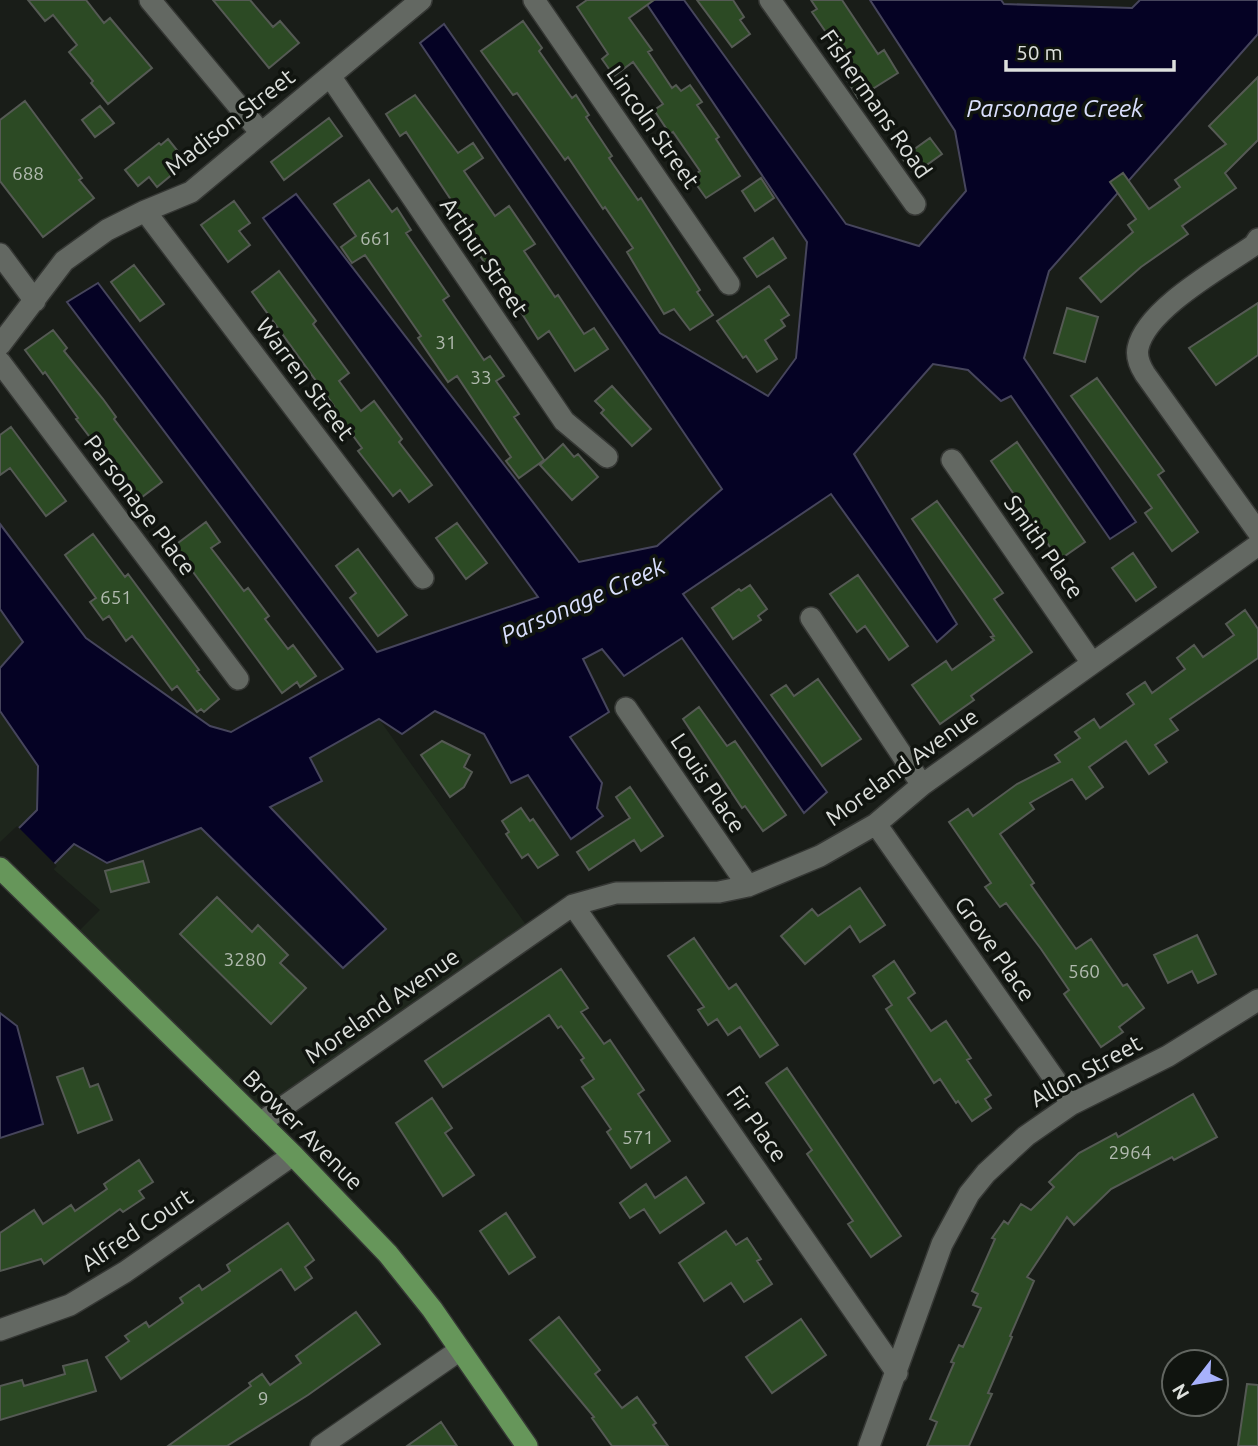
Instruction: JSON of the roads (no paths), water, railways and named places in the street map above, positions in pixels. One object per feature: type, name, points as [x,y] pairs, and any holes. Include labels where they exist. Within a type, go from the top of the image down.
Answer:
[{"type":"main road","name":"Brower Avenue","points":[[5,873],[293,1155],[388,1254],[432,1309],[527,1446]]},
{"type":"street","points":[[150,0],[261,133]]},
{"type":"street","name":"Madison Street","points":[[36,301],[64,261],[107,230],[191,192],[421,0]]},
{"type":"street","name":"Lincoln Street","points":[[534,0],[729,284]]},
{"type":"street","name":"Fishermans Road","points":[[770,0],[915,204]]},
{"type":"street","name":"Arthur Street","points":[[330,76],[564,421],[607,457]]},
{"type":"street","name":"Warren Street","points":[[145,211],[423,578]]},
{"type":"street","points":[[1258,239],[1254,245],[1160,311],[1147,327],[1137,350],[1139,363],[1145,374],[1258,532]]},
{"type":"street","points":[[0,254],[36,301],[0,345]]},
{"type":"street","name":"Parsonage Place","points":[[0,362],[238,679]]},
{"type":"street","name":"Smith Place","points":[[952,460],[1092,663]]},
{"type":"street","name":"Moreland Avenue","points":[[260,1123],[573,905],[616,893],[719,892],[748,887],[820,856],[876,824],[922,785],[1258,545]]},
{"type":"street","points":[[811,618],[922,785]]},
{"type":"street","name":"Louis Place","points":[[626,708],[748,887]]},
{"type":"street","name":"Grove Place","points":[[876,824],[1072,1104]]},
{"type":"street","name":"Fir Place","points":[[573,905],[897,1373]]},
{"type":"street","name":"Allon Street","points":[[869,1446],[942,1244],[969,1194],[986,1172],[1026,1136],[1072,1104],[1168,1056],[1258,1000]]},
{"type":"street","name":"Alfred Court","points":[[0,1330],[70,1305],[114,1279],[293,1155]]},
{"type":"street","points":[[321,1446],[460,1350]]},
{"type":"water","name":"Parsonage Creek","points":[[644,0],[684,0],[846,224],[919,246],[966,191],[955,131],[870,0],[1001,0],[1004,4],[1132,8],[1140,0],[1258,0],[1258,34],[1049,271],[1024,358],[1136,522],[1110,539],[1011,396],[1001,401],[968,370],[933,364],[854,454],[957,624],[937,642],[831,494],[683,594],[827,792],[804,813],[682,638],[624,676],[602,649],[583,659],[609,712],[570,737],[602,783],[597,808],[603,816],[571,839],[528,775],[511,783],[484,734],[435,711],[402,734],[379,719],[310,758],[322,781],[270,807],[386,929],[343,968],[201,828],[107,863],[74,844],[0,918],[0,847],[37,810],[38,766],[0,711],[0,668],[23,642],[0,609],[0,524],[86,638],[210,726],[231,732],[343,669],[67,302],[98,283],[377,652],[538,597],[263,218],[296,194],[579,562],[657,546],[722,489],[420,43],[444,24],[660,333],[768,396],[796,358],[807,242]]},
{"type":"water","points":[[0,1013],[17,1026],[43,1124],[0,1138]]}]
